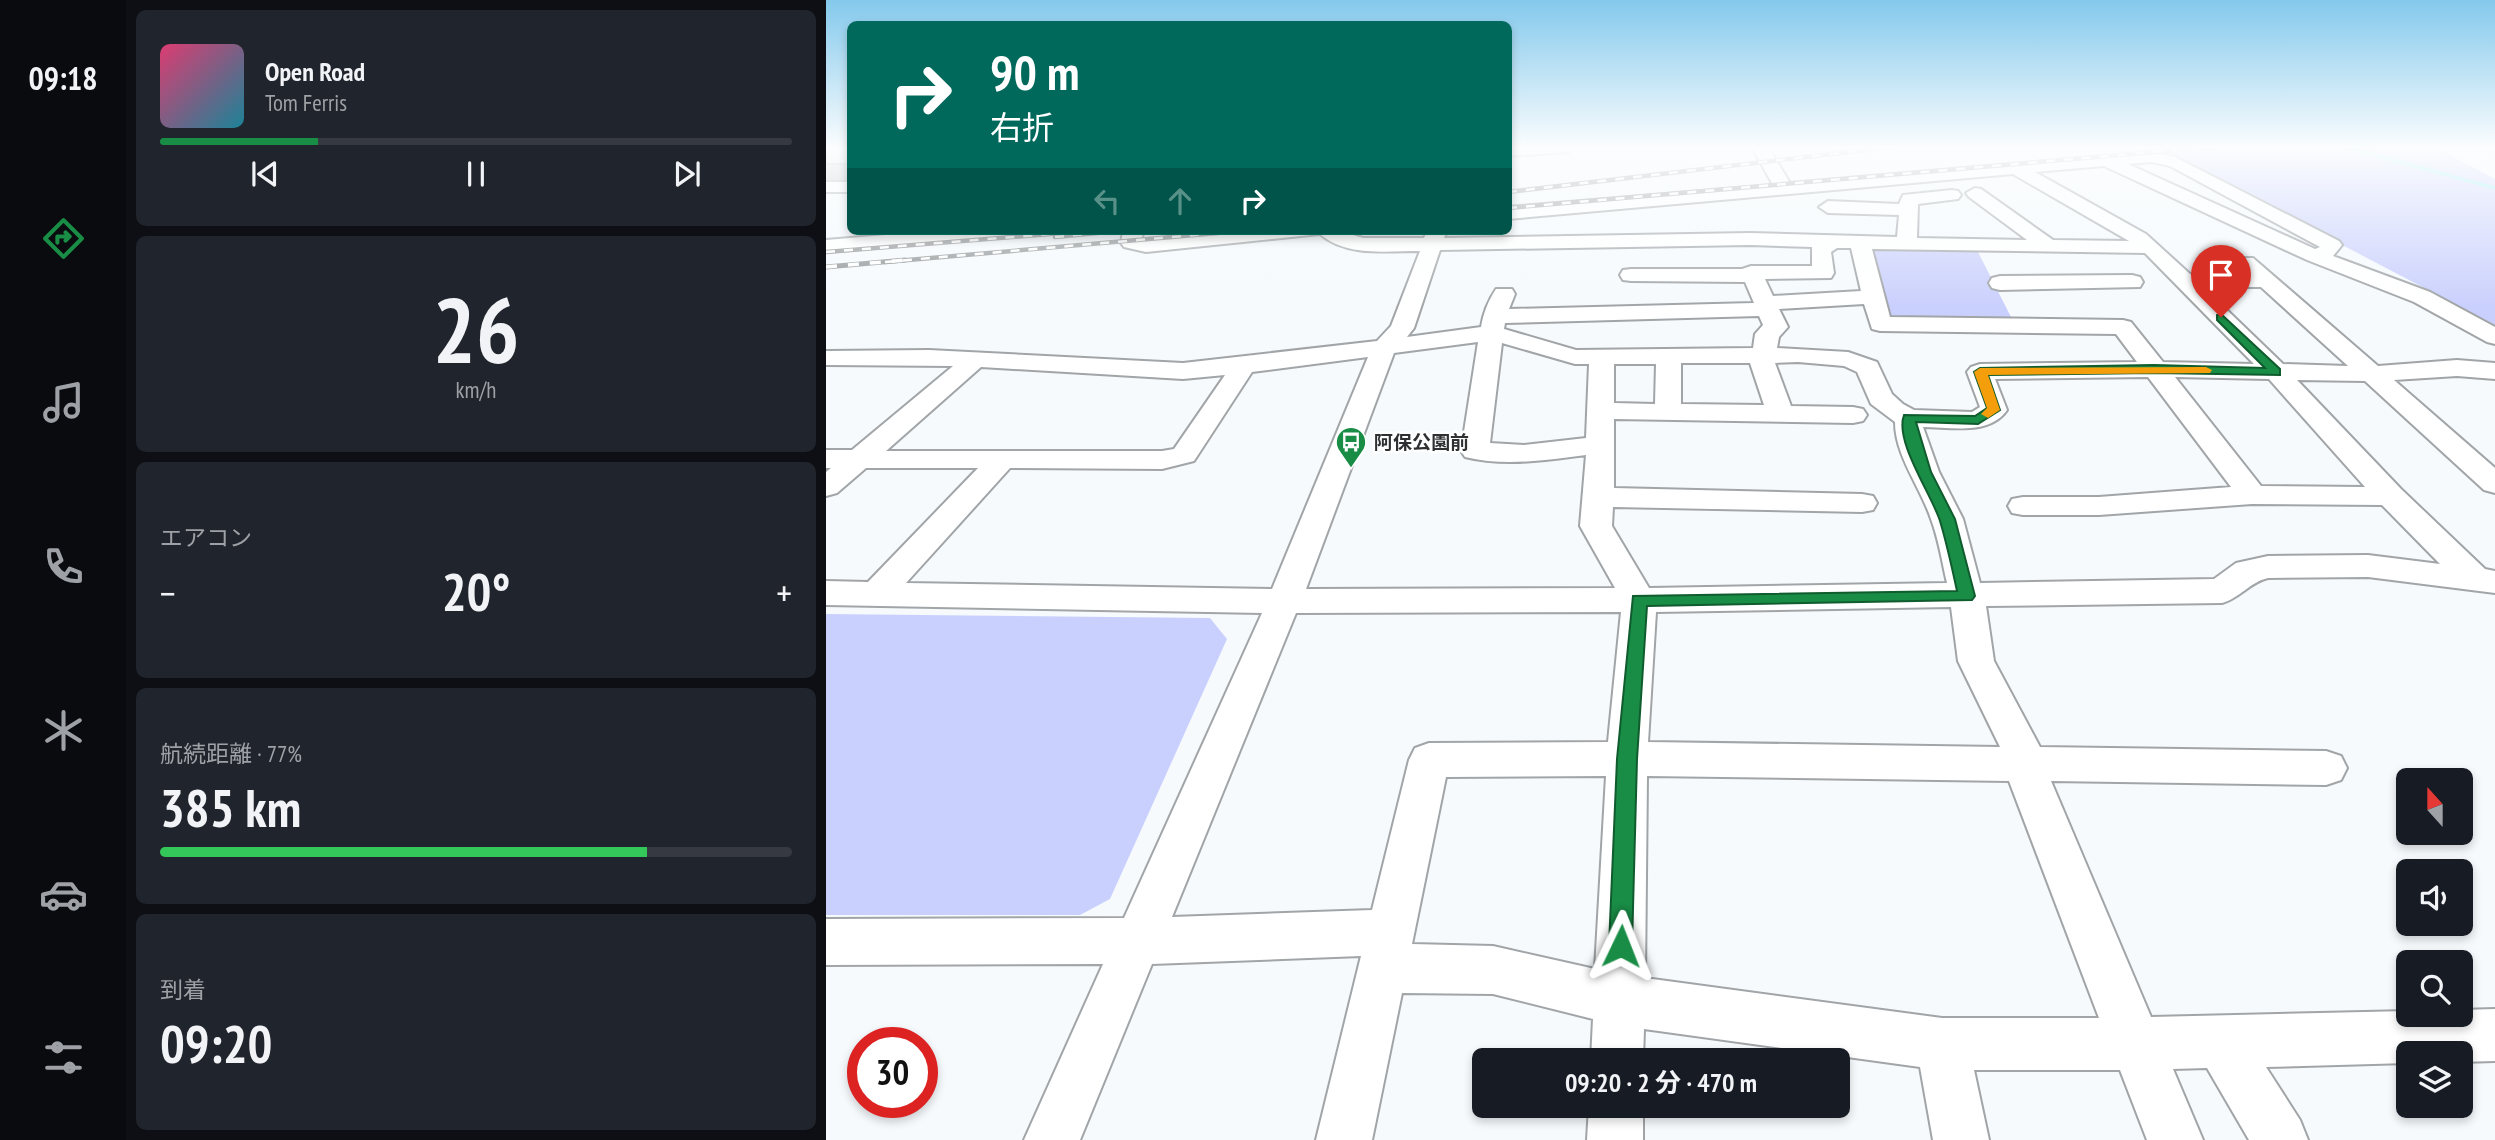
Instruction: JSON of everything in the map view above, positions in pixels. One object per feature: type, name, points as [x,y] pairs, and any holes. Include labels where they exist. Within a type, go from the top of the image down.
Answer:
[{"type":"street","points":[[1512,213],[1655,200]]},
{"type":"street","points":[[1906,244],[1909,200]]},
{"type":"street","points":[[1985,200],[2049,247]]},
{"type":"street","points":[[2071,200],[2139,238],[2150,247],[2276,372],[2390,496],[2484,579]]},
{"type":"street","points":[[2191,200],[2314,256],[2422,297],[2495,337]]},
{"type":"street","points":[[1909,210],[1825,203],[1834,232],[1846,243],[1874,298],[1880,324],[2123,327],[2252,495]]},
{"type":"street","points":[[826,246],[957,235]]},
{"type":"street","points":[[1132,235],[1131,243],[1146,246],[1268,235]]},
{"type":"street","points":[[1332,235],[1349,242],[1386,245],[1435,238],[2150,247]]},
{"type":"street","points":[[1052,1140],[1284,601],[1384,348],[1402,328],[1435,238]]},
{"type":"street","points":[[1630,239],[1633,314]]},
{"type":"street","points":[[1631,275],[1823,273],[1820,250],[1846,243]]},
{"type":"street","points":[[1980,246],[2023,327]]},
{"type":"street","points":[[2246,262],[2373,374],[2493,491]]},
{"type":"street","points":[[1751,275],[1776,327],[1767,334],[1764,355],[1761,358],[1780,413]]},
{"type":"street","points":[[2184,281],[2267,280]]},
{"type":"street","points":[[2000,282],[2132,282]]},
{"type":"street","points":[[1504,294],[1493,325],[1475,451],[1524,454],[1601,445]]},
{"type":"street","points":[[826,358],[929,357],[1183,371],[1384,348],[1493,325],[1874,298]]},
{"type":"street","points":[[1493,325],[1575,357],[1764,355],[1848,359],[1868,366],[1880,398],[1909,418],[1978,420],[1994,410],[1980,372],[2154,369],[2373,374],[2457,368],[2495,371]]},
{"type":"street","points":[[1668,411],[1669,355]]},
{"type":"street","points":[[1602,357],[1600,497],[1596,526],[1639,600],[1627,759],[1617,1048]]},
{"type":"street","points":[[826,486],[975,360]]},
{"type":"street","points":[[826,459],[1162,460],[1184,455],[1244,366]]},
{"type":"street","points":[[1603,411],[1853,415]]},
{"type":"street","points":[[1909,418],[1909,430],[1924,472],[1947,519],[1967,596],[1976,661],[2018,740],[2034,796],[2175,1140]]},
{"type":"street","points":[[876,594],[1002,460]]},
{"type":"street","points":[[2023,506],[2099,506],[2252,495],[2390,496]]},
{"type":"street","points":[[1600,497],[1862,503]]},
{"type":"street","points":[[826,593],[1284,601],[1967,596],[2222,591],[2248,571],[2269,567],[2368,566],[2484,579]]},
{"type":"street","points":[[1344,1140],[1429,760],[1627,759],[2326,768]]},
{"type":"street","points":[[830,948],[1138,941],[1386,950],[1493,970],[1619,1000],[1942,1044],[2134,1044],[2495,1035]]},
{"type":"street","points":[[2220,1041],[2280,1140]]},
{"type":"street","points":[[1942,1044],[1961,1140]]},
{"type":"street","points":[[1615,1140],[1616,1118]]},
{"type":"shaded area","points":[[2257,200],[2495,200],[2495,325]]},
{"type":"shaded area","points":[[1870,252],[1978,252],[2011,317],[2008,321],[1892,320]]},
{"type":"shaded area","points":[[826,614],[1210,618],[1227,639],[1110,899],[1080,915],[826,915]]},
{"type":"railway","points":[[1512,208],[1598,200]]},
{"type":"railway","points":[[826,252],[1038,235]]},
{"type":"railway","points":[[1055,237],[1076,235]]},
{"type":"railway","points":[[885,262],[1195,235]]},
{"type":"railway","points":[[826,267],[905,260]]},
{"type":"slow traffic","points":[[1988,414],[1994,410],[1980,372],[2206,370]]},
{"type":"place","name":"阿保公園前","points":[[1351,469]]},
{"type":"route","points":[[1621,946],[1627,759],[1639,600],[1967,596],[1947,519],[1924,472],[1909,430],[1909,418],[1978,420],[1994,410],[1980,372],[2154,369],[2276,372],[2221,317]]}]
